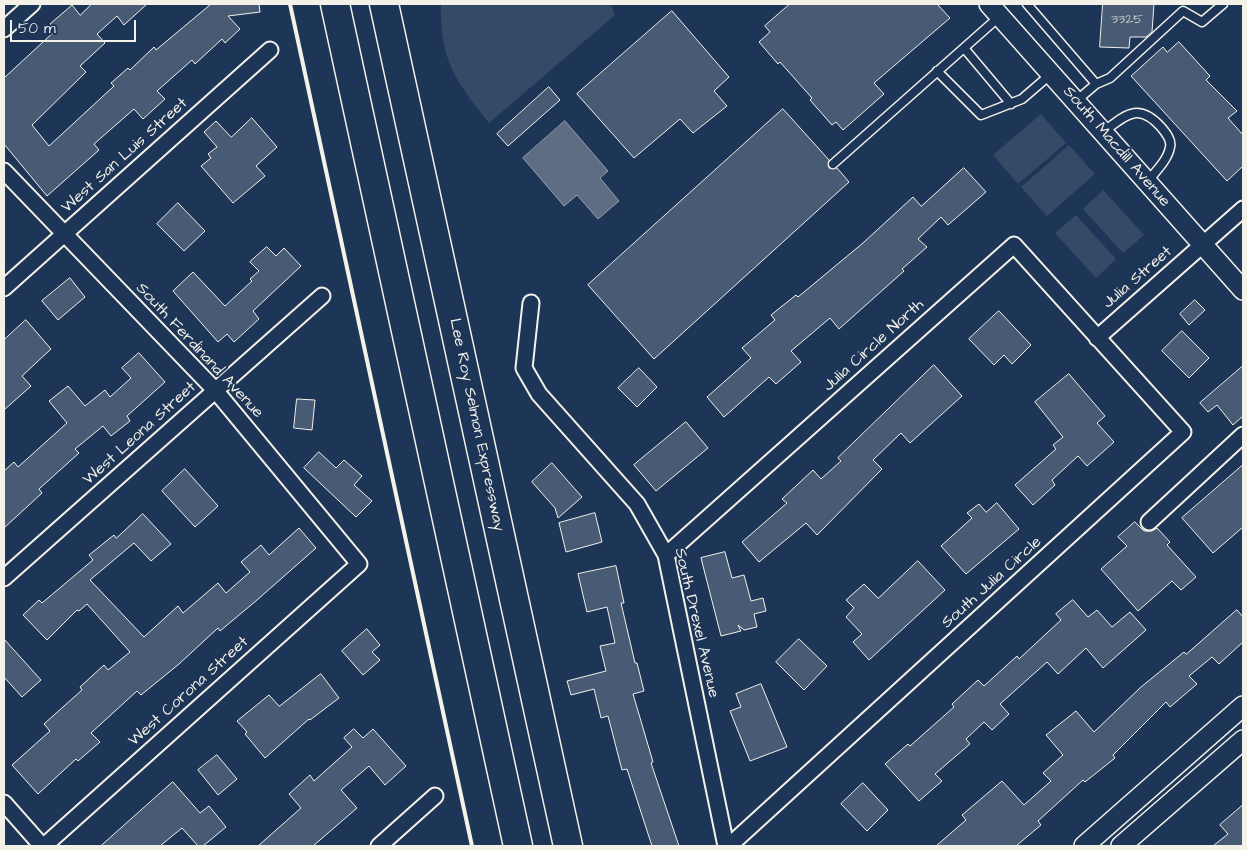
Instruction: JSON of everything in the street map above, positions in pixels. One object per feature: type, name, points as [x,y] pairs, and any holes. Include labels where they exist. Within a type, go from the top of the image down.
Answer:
[{"type":"highway","points":[[335,4],[518,846]]},
{"type":"highway","name":"Lee Roy Selmon Expressway","points":[[384,4],[568,846]]},
{"type":"street","points":[[4,29],[32,4]]},
{"type":"street","name":"South Macdill Avenue","points":[[994,10],[1243,290]]},
{"type":"street","name":"West San Luis Street","points":[[4,288],[270,50]]},
{"type":"street","name":"South Ferdinand Avenue","points":[[4,171],[215,390],[359,564]]},
{"type":"street","name":"Julia Street","points":[[1097,338],[1243,209]]},
{"type":"street","name":"Julia Circle North","points":[[666,556],[1014,246],[1097,338]]},
{"type":"street","name":"West Leona Street","points":[[4,578],[322,296]]},
{"type":"street","name":"South Drexel Avenue","points":[[531,303],[524,368],[539,394],[637,504],[666,556],[728,846]]},
{"type":"street","name":"South Julia Circle","points":[[728,846],[1183,432],[1097,338]]},
{"type":"street","points":[[1149,522],[1243,435]]},
{"type":"street","name":"West Corona Street","points":[[43,846],[359,564]]},
{"type":"street","points":[[1084,846],[1243,706]]},
{"type":"street","points":[[1120,846],[1243,740]]},
{"type":"street","points":[[378,846],[435,796]]},
{"type":"street","points":[[4,803],[43,846]]},
{"type":"lane","points":[[1027,4],[1096,84]]},
{"type":"lane","points":[[1076,102],[1096,84],[1110,78],[1182,7],[1202,22],[1223,4]]},
{"type":"lane","points":[[832,164],[964,48],[994,10]]},
{"type":"lane","points":[[964,48],[1011,104]]},
{"type":"lane","points":[[937,71],[981,115],[1022,99],[1051,74]]},
{"type":"lane","points":[[1103,132],[1123,117],[1138,112],[1150,115],[1168,135],[1171,146],[1166,158],[1147,182]]},
{"type":"shaded area","points":[[441,4],[611,4],[615,15],[489,123],[467,95],[452,69],[443,40]]},
{"type":"shaded area","points":[[1041,114],[1066,143],[1018,184],[993,155]]},
{"type":"shaded area","points":[[565,121],[608,171],[600,178],[619,201],[598,219],[577,195],[564,206],[523,158]]},
{"type":"shaded area","points":[[1069,145],[1095,174],[1047,216],[1021,187]]},
{"type":"shaded area","points":[[1103,190],[1144,235],[1123,253],[1083,209]]},
{"type":"shaded area","points":[[1076,215],[1116,259],[1096,278],[1055,233]]},
{"type":"building","points":[[92,4],[147,4],[124,25],[117,16],[97,34],[105,43],[80,66],[86,72],[32,125],[49,146],[114,86],[111,83],[128,68],[130,70],[154,47],[156,50],[211,4],[259,4],[260,12],[228,16],[240,29],[225,43],[222,39],[195,64],[192,60],[157,91],[165,99],[143,119],[134,109],[94,144],[99,150],[47,196],[4,144],[4,78],[56,30],[50,24],[72,5],[80,15]]},
{"type":"building","points":[[790,4],[937,4],[950,18],[874,83],[884,94],[843,130],[836,122],[832,125],[810,100],[812,98],[780,62],[778,64],[759,42],[770,32],[765,26]]},
{"type":"building","points":[[1103,4],[1154,4],[1152,32],[1146,37],[1130,37],[1129,48],[1100,47]]},
{"type":"building","points":[[672,11],[729,77],[714,91],[727,106],[693,133],[680,119],[634,158],[577,94]]},
{"type":"building","points":[[1179,42],[1210,76],[1206,80],[1237,111],[1228,118],[1243,135],[1243,166],[1227,181],[1131,76],[1163,47],[1167,52]]},
{"type":"building","points":[[549,87],[560,100],[508,146],[497,134]]},
{"type":"building","points":[[783,109],[829,160],[829,168],[837,168],[849,182],[654,359],[588,285]]},
{"type":"building","points":[[252,118],[277,147],[256,166],[265,176],[233,203],[201,166],[211,158],[208,154],[217,147],[204,132],[216,121],[231,137]]},
{"type":"building","points":[[964,168],[986,192],[948,225],[941,217],[918,239],[927,247],[902,269],[904,271],[839,329],[830,318],[791,351],[801,362],[776,384],[769,377],[724,417],[707,397],[751,358],[742,348],[775,320],[771,315],[796,295],[798,297],[863,243],[913,197],[921,206]]},
{"type":"building","points":[[178,203],[205,231],[184,251],[157,224]]},
{"type":"building","points":[[267,247],[276,256],[284,248],[301,266],[253,311],[259,319],[234,342],[227,334],[218,342],[173,291],[193,272],[225,306],[252,281],[250,279],[259,271],[250,262]]},
{"type":"building","points":[[70,278],[85,297],[58,320],[42,301]]},
{"type":"building","points":[[1195,300],[1205,310],[1189,325],[1180,314]]},
{"type":"building","points":[[999,311],[1031,345],[1012,364],[1004,355],[994,365],[969,339]]},
{"type":"building","points":[[26,320],[51,349],[22,376],[31,386],[4,410],[4,340]]},
{"type":"building","points":[[1182,331],[1209,358],[1189,378],[1162,351]]},
{"type":"building","points":[[139,353],[165,382],[127,416],[130,421],[111,436],[103,426],[75,449],[79,453],[39,489],[42,493],[4,528],[4,471],[14,462],[18,467],[67,423],[49,401],[68,386],[85,406],[105,390],[110,397],[131,378],[122,368]]},
{"type":"building","points":[[934,365],[962,396],[910,443],[901,433],[873,460],[882,469],[817,535],[806,523],[759,562],[742,542],[787,503],[782,499],[813,470],[821,479],[841,461],[838,458]]},
{"type":"building","points":[[1243,366],[1243,416],[1233,425],[1217,405],[1208,412],[1200,403]]},
{"type":"building","points":[[639,368],[657,387],[637,407],[618,388]]},
{"type":"building","points":[[1069,374],[1105,416],[1097,423],[1114,442],[1087,466],[1078,456],[1052,480],[1055,485],[1033,505],[1015,485],[1056,449],[1053,445],[1063,437],[1035,402]]},
{"type":"building","points":[[297,399],[315,400],[312,430],[294,428]]},
{"type":"building","points":[[686,422],[708,448],[656,491],[634,465]]},
{"type":"building","points":[[319,452],[336,468],[344,460],[362,476],[354,485],[372,501],[356,517],[304,468]]},
{"type":"building","points":[[552,463],[582,497],[558,518],[555,508],[532,482]]},
{"type":"building","points":[[1243,465],[1243,527],[1213,553],[1182,518]]},
{"type":"building","points":[[185,469],[218,506],[195,527],[162,491]]},
{"type":"building","points":[[997,503],[1019,529],[966,574],[941,546],[972,518],[967,513],[979,504],[986,512]]},
{"type":"building","points":[[595,513],[602,542],[566,552],[559,523]]},
{"type":"building","points":[[143,514],[171,544],[151,561],[134,543],[90,580],[144,637],[178,606],[183,613],[218,583],[226,593],[250,572],[241,562],[261,545],[269,555],[299,528],[316,548],[257,600],[220,631],[218,628],[179,664],[141,695],[137,691],[91,733],[100,742],[78,761],[76,759],[38,794],[12,765],[50,731],[44,724],[82,690],[80,687],[104,665],[108,670],[130,652],[87,604],[79,611],[77,610],[47,640],[23,615],[39,600],[42,603],[93,560],[89,555],[114,535],[116,538]]},
{"type":"building","points":[[1135,522],[1144,531],[1152,531],[1157,528],[1170,542],[1167,545],[1196,577],[1181,590],[1172,581],[1138,611],[1101,569],[1127,546],[1118,537]]},
{"type":"building","points":[[725,552],[732,578],[744,575],[751,601],[763,598],[766,611],[754,614],[757,627],[744,630],[738,625],[741,631],[721,636],[701,558]]},
{"type":"building","points":[[918,561],[945,590],[869,660],[853,642],[862,634],[846,617],[854,608],[846,600],[864,584],[878,598]]},
{"type":"building","points":[[616,566],[624,603],[621,603],[635,663],[637,663],[644,691],[633,694],[653,762],[651,763],[679,846],[652,846],[627,769],[622,770],[608,716],[601,718],[594,689],[571,695],[567,681],[606,671],[600,646],[615,643],[607,607],[587,612],[578,574]]},
{"type":"building","points":[[1073,600],[1088,617],[1097,610],[1112,627],[1130,612],[1146,630],[1103,668],[1086,648],[1058,674],[1047,662],[1000,704],[1009,714],[992,730],[984,722],[966,739],[970,744],[935,774],[942,781],[919,801],[885,764],[908,744],[910,746],[954,707],[952,704],[978,680],[984,686],[1017,656],[1019,659],[1061,620],[1056,614]]},
{"type":"building","points":[[1237,610],[1243,617],[1243,642],[1219,664],[1212,657],[1189,676],[1197,684],[1170,707],[1166,702],[1113,755],[1115,758],[1085,782],[1083,780],[1038,821],[1041,825],[1016,846],[936,846],[966,820],[962,815],[1002,781],[1024,805],[1051,781],[1043,773],[1063,755],[1046,735],[1076,711],[1094,732],[1141,687],[1184,652],[1186,654]]},
{"type":"building","points":[[367,629],[380,645],[372,652],[380,660],[363,675],[342,651]]},
{"type":"building","points":[[4,639],[41,680],[22,697],[4,677]]},
{"type":"building","points":[[799,639],[827,666],[804,690],[776,662]]},
{"type":"building","points":[[321,674],[339,698],[309,719],[265,758],[237,721],[269,695],[279,706]]},
{"type":"building","points":[[761,684],[787,747],[750,761],[730,711],[741,707],[736,694]]},
{"type":"building","points":[[354,729],[363,738],[373,729],[406,766],[385,785],[369,766],[341,790],[357,808],[313,846],[258,846],[301,808],[289,794],[310,775],[314,781],[352,747],[344,738]]},
{"type":"building","points":[[217,755],[237,779],[218,795],[198,770]]},
{"type":"building","points":[[173,782],[200,813],[209,806],[226,827],[203,846],[198,846],[182,828],[160,846],[101,846]]},
{"type":"building","points":[[863,783],[888,810],[867,831],[841,804]]},
{"type":"building","points":[[1243,805],[1243,846],[1213,846],[1228,834],[1220,825]]},
{"type":"railway","points":[[290,4],[472,846]]}]
